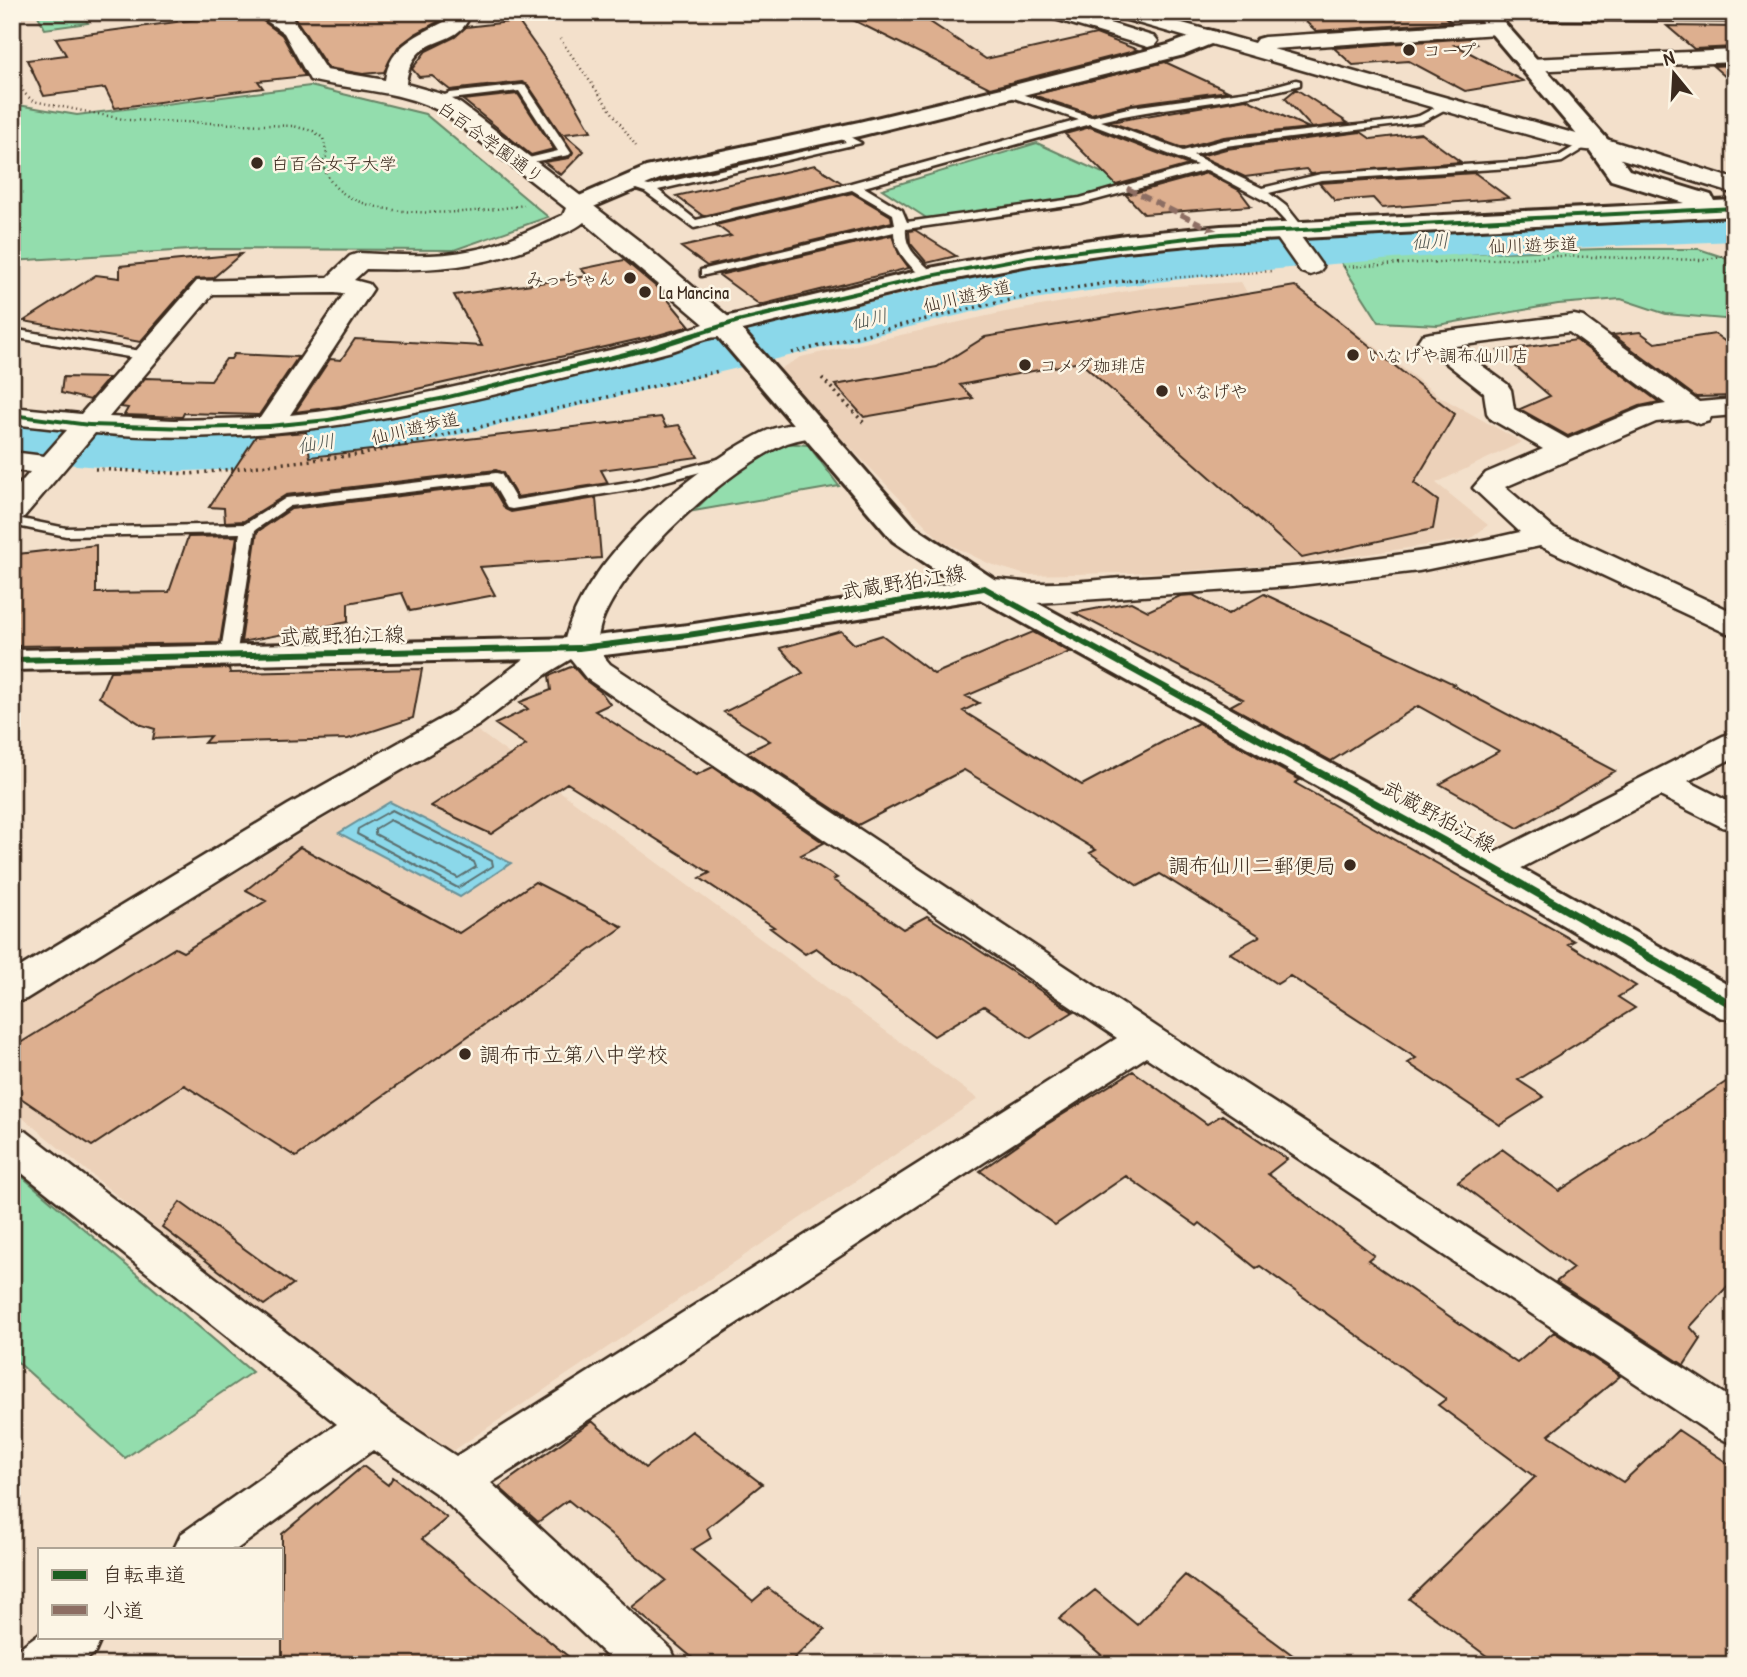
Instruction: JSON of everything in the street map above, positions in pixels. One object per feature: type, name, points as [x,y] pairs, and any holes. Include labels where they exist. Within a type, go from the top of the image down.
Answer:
[{"type":"street","name":"白百合学園通り","points":[[264,12],[288,18],[318,75],[395,88],[437,100],[453,109],[520,163],[572,200],[726,329]]},
{"type":"street","points":[[395,88],[403,54],[423,40],[456,24],[459,18],[457,12]]},
{"type":"street","points":[[1052,12],[1176,50],[1620,176],[1733,204]]},
{"type":"street","points":[[1120,12],[1592,144],[1733,204]]},
{"type":"street","points":[[1237,45],[1488,18],[1735,15]]},
{"type":"street","points":[[1488,18],[1620,176]]},
{"type":"street","points":[[335,285],[359,261],[431,262],[474,258],[534,238],[574,219],[572,200],[1009,93],[1176,50],[1208,37]]},
{"type":"street","points":[[1529,65],[1735,56]]},
{"type":"street","points":[[1296,83],[1323,70]]},
{"type":"street","points":[[12,415],[85,428],[269,426],[328,420],[440,399],[930,276],[1029,257],[1126,243],[1733,204]]},
{"type":"street","points":[[1292,234],[1310,268]]},
{"type":"street","points":[[12,512],[206,286],[335,285],[360,289],[269,426]]},
{"type":"street","points":[[1567,450],[1502,413],[1497,390],[1431,341],[1574,323],[1689,410],[1735,431]]},
{"type":"street","points":[[726,329],[904,534],[985,588],[1037,593],[1349,571],[1452,557],[1543,536]]},
{"type":"street","points":[[1735,407],[1651,414],[1488,485],[1491,493],[1543,536],[1735,625]]},
{"type":"street","points":[[12,990],[301,813],[467,718],[536,666],[572,649],[592,604],[648,536],[699,486],[774,438],[814,428]]},
{"type":"street","points":[[12,461],[52,466]]},
{"type":"street","name":"武蔵野狛江線","points":[[12,660],[572,649],[688,635],[985,588],[1493,868],[1735,1007]]},
{"type":"street","points":[[572,649],[598,671],[1146,1038],[1735,1425]]},
{"type":"street","points":[[1493,868],[1735,743]]},
{"type":"street","points":[[1661,782],[1735,819]]},
{"type":"street","points":[[456,1481],[1146,1038]]},
{"type":"street","points":[[12,1142],[372,1425],[456,1481],[646,1663]]},
{"type":"street","points":[[200,1548],[372,1425]]},
{"type":"street","points":[[37,1665],[75,1638]]},
{"type":"lane","points":[[644,182],[694,224],[854,186],[1132,110],[1264,92],[1296,83]]},
{"type":"lane","points":[[437,100],[450,96],[522,88],[565,153],[520,163]]},
{"type":"lane","points":[[1009,93],[1185,154],[1263,191],[1280,204],[1292,234]]},
{"type":"lane","points":[[1185,154],[1224,143],[1422,119],[1448,105]]},
{"type":"lane","points":[[1263,191],[1321,177],[1526,164],[1562,159],[1592,144]]},
{"type":"lane","points":[[705,273],[903,226],[1080,201],[1208,166]]},
{"type":"lane","points":[[854,186],[898,212],[903,226],[900,236],[905,252],[930,276]]},
{"type":"lane","points":[[12,333],[146,356]]},
{"type":"lane","points":[[12,521],[66,532],[248,528],[286,502],[496,477],[512,505],[635,485],[744,457]]},
{"type":"lane","points":[[228,656],[248,528]]},
{"type":"path","points":[[560,39],[644,182]]},
{"type":"path","points":[[12,66],[24,93],[33,101],[128,120],[283,125],[313,131],[323,138],[326,148],[327,155],[322,164],[324,177],[342,192],[369,204],[392,210],[428,214],[467,213],[572,200]]},
{"type":"path","points":[[822,378],[865,424]]},
{"type":"shaded area","points":[[1241,282],[1257,310],[1323,306],[1439,396],[1522,442],[1436,483],[1488,525],[1470,539],[1304,563],[1169,572],[1026,575],[990,564],[940,540],[776,371],[801,357],[1005,312],[1145,288]]},
{"type":"shaded area","name":"調布市立第八中学校","points":[[474,728],[978,1099],[438,1461],[12,1109],[12,1009]]},
{"type":"green space","points":[[36,12],[81,12],[88,23],[45,29]]},
{"type":"green space","name":"白百合女子大学","points":[[310,86],[425,114],[548,217],[454,250],[206,249],[12,261],[12,104],[77,115]]},
{"type":"green space","points":[[1037,143],[1129,185],[1099,195],[928,219],[882,189]]},
{"type":"green space","points":[[1699,249],[1735,261],[1735,320],[1666,314],[1621,299],[1558,304],[1438,325],[1379,322],[1340,261],[1397,255]]},
{"type":"green space","points":[[785,443],[808,445],[839,486],[694,511],[725,480]]},
{"type":"green space","points":[[12,1168],[252,1372],[125,1458],[12,1357]]},
{"type":"water","points":[[390,802],[511,863],[460,897],[339,833]]},
{"type":"building","points":[[251,12],[282,35],[305,76],[258,81],[263,88],[115,108],[105,88],[44,96],[27,60],[66,55],[56,38]]},
{"type":"building","points":[[286,12],[438,12],[441,20],[398,47],[384,72],[363,74],[328,68],[295,18]]},
{"type":"building","points":[[837,12],[915,12],[986,59],[1096,34],[1138,50],[990,88]]},
{"type":"building","points":[[1295,12],[1439,12],[1451,22],[1316,31]]},
{"type":"building","points":[[518,21],[570,94],[591,131],[564,134],[584,151],[561,175],[544,162],[569,158],[573,152],[528,85],[522,82],[450,90],[432,76],[419,77],[412,69],[426,51],[455,37],[466,27]]},
{"type":"building","points":[[1667,26],[1735,27],[1735,47],[1694,49]]},
{"type":"building","points":[[1470,38],[1476,44],[1455,45],[1523,81],[1465,91],[1409,61],[1353,65],[1334,48]]},
{"type":"building","points":[[1165,62],[1228,91],[1132,104],[1091,114],[1033,95]]},
{"type":"building","points":[[1735,65],[1735,85],[1713,66]]},
{"type":"building","points":[[1296,89],[1348,123],[1312,128],[1285,98]]},
{"type":"building","points":[[518,94],[554,149],[531,155],[463,100]]},
{"type":"building","points":[[1246,99],[1309,128],[1224,137],[1183,148],[1110,122]]},
{"type":"building","points":[[1090,127],[1189,165],[1116,185],[1065,134]]},
{"type":"building","points":[[1361,132],[1371,139],[1421,133],[1461,162],[1311,174],[1306,169],[1245,177],[1200,156],[1226,149]]},
{"type":"building","points":[[815,165],[842,183],[703,216],[676,196]]},
{"type":"building","points":[[1207,173],[1239,190],[1251,206],[1144,214],[1126,195]]},
{"type":"building","points":[[1475,173],[1509,198],[1382,208],[1373,198],[1335,201],[1319,183]]},
{"type":"building","points":[[852,193],[891,216],[892,222],[707,266],[681,247],[731,236],[716,225]]},
{"type":"building","points":[[915,230],[956,256],[927,263],[910,243],[909,231]]},
{"type":"building","points":[[892,235],[899,254],[909,268],[760,305],[719,275]]},
{"type":"building","points":[[241,254],[213,278],[195,279],[140,342],[24,321],[96,275],[120,278],[120,266]]},
{"type":"building","points":[[624,260],[660,290],[690,326],[341,406],[295,412],[330,359],[341,360],[355,339],[482,346],[454,295],[588,276],[581,269]]},
{"type":"building","points":[[1295,286],[1455,414],[1414,483],[1438,501],[1433,529],[1302,558],[1080,362],[960,385],[973,398],[864,417],[835,385],[937,367],[985,337]]},
{"type":"building","points":[[1640,332],[1655,343],[1715,334],[1735,349],[1735,396],[1696,397],[1613,335]]},
{"type":"building","points":[[1576,340],[1659,402],[1640,406],[1568,436],[1520,409],[1550,396],[1498,351]]},
{"type":"building","points":[[234,354],[298,357],[259,415],[124,415],[128,408],[121,407],[145,378],[211,380],[226,359],[231,359]]},
{"type":"building","points":[[63,377],[109,378],[90,400],[61,393]]},
{"type":"building","points":[[661,417],[666,427],[679,425],[698,457],[601,470],[608,483],[517,497],[503,473],[496,470],[286,495],[244,521],[225,522],[224,508],[209,507],[256,436],[306,432],[310,457]]},
{"type":"building","points":[[491,485],[505,509],[511,512],[596,498],[601,558],[480,567],[495,595],[410,611],[402,593],[348,603],[348,622],[241,642],[257,532],[291,509]]},
{"type":"building","points":[[237,536],[220,643],[12,646],[12,594],[16,594],[18,554],[96,545],[96,593],[169,592],[188,537]]},
{"type":"building","points":[[1264,594],[1454,684],[1452,685],[1615,771],[1518,828],[1440,784],[1499,751],[1418,706],[1331,761],[1230,706],[1243,699],[1074,613],[1131,602],[1148,611],[1180,596],[1193,595],[1228,614]]},
{"type":"building","points":[[841,631],[854,644],[882,635],[934,674],[1033,632],[1070,652],[966,696],[979,703],[963,711],[1082,785],[1198,723],[1300,780],[1295,783],[1574,941],[1568,944],[1636,986],[1618,997],[1635,1008],[1518,1080],[1544,1097],[1500,1125],[1408,1063],[1416,1058],[1290,976],[1277,984],[1230,953],[1260,936],[1160,874],[1138,886],[1090,853],[1096,850],[964,770],[858,825],[747,752],[770,741],[724,712],[803,673],[780,648]]},
{"type":"building","points":[[573,666],[610,704],[595,711],[696,775],[713,767],[824,843],[801,855],[837,878],[833,880],[903,929],[927,916],[1073,1012],[1031,1038],[984,1006],[934,1036],[816,948],[805,954],[770,928],[774,927],[700,878],[710,873],[567,783],[491,834],[431,806],[526,745],[495,724],[528,709],[520,702],[551,690],[549,676]]},
{"type":"building","points":[[229,668],[230,673],[422,669],[413,718],[348,739],[204,743],[210,736],[153,739],[155,729],[142,725],[99,697],[110,671]]},
{"type":"building","points":[[300,847],[459,933],[535,882],[623,927],[296,1157],[184,1085],[92,1146],[12,1092],[12,1048],[175,948],[183,952],[266,901],[246,890]]},
{"type":"building","points":[[1133,1071],[1207,1124],[1222,1115],[1287,1159],[1268,1174],[1374,1255],[1368,1260],[1517,1363],[1554,1332],[1620,1376],[1549,1435],[1623,1482],[1678,1430],[1735,1468],[1735,1665],[1499,1665],[1409,1599],[1535,1477],[1438,1405],[1446,1399],[1260,1266],[1256,1268],[1200,1223],[1197,1226],[1126,1176],[1055,1225],[980,1171],[1041,1128]]},
{"type":"building","points":[[1735,1076],[1735,1278],[1690,1327],[1701,1339],[1684,1365],[1556,1282],[1573,1268],[1458,1182],[1502,1149],[1559,1191]]},
{"type":"building","points":[[180,1202],[293,1284],[264,1305],[162,1227]]},
{"type":"building","points":[[592,1421],[645,1468],[692,1431],[762,1484],[707,1528],[711,1538],[692,1550],[753,1601],[768,1588],[825,1629],[787,1665],[701,1665],[632,1607],[666,1580],[568,1500],[538,1522],[499,1487]]},
{"type":"building","points":[[363,1466],[388,1485],[393,1477],[447,1518],[422,1539],[579,1665],[282,1665],[282,1534]]},
{"type":"building","points":[[1185,1575],[1306,1665],[1113,1665],[1059,1619],[1095,1590],[1137,1625]]},
{"type":"waterway","name":"仙川","points":[[12,440],[153,453],[279,449],[416,427],[1014,285],[1103,271],[1283,250],[1373,243],[1735,225]]},
{"type":"marked path","points":[[1127,188],[1218,233]]},
{"type":"cycle path","name":"仙川遊歩道","points":[[12,415],[89,425],[190,428],[269,426],[328,420],[440,399],[651,348],[737,321],[930,276],[1029,257],[1221,234],[1735,208]]},
{"type":"cycle path","points":[[12,660],[579,648],[688,635],[985,588],[1493,868],[1735,1007]]},
{"type":"place","name":"コープ","points":[[1409,50]]},
{"type":"place","name":"白百合女子大学","points":[[257,163]]},
{"type":"place","name":"みっちゃん","points":[[630,278]]},
{"type":"place","name":"La Mancina","points":[[645,292]]},
{"type":"place","name":"いなげや調布仙川店","points":[[1353,355]]},
{"type":"place","name":"コメダ珈琲店","points":[[1025,365]]},
{"type":"place","name":"いなげや","points":[[1162,391]]},
{"type":"place","name":"調布仙川二郵便局","points":[[1350,865]]},
{"type":"place","name":"調布市立第八中学校","points":[[465,1054]]}]
